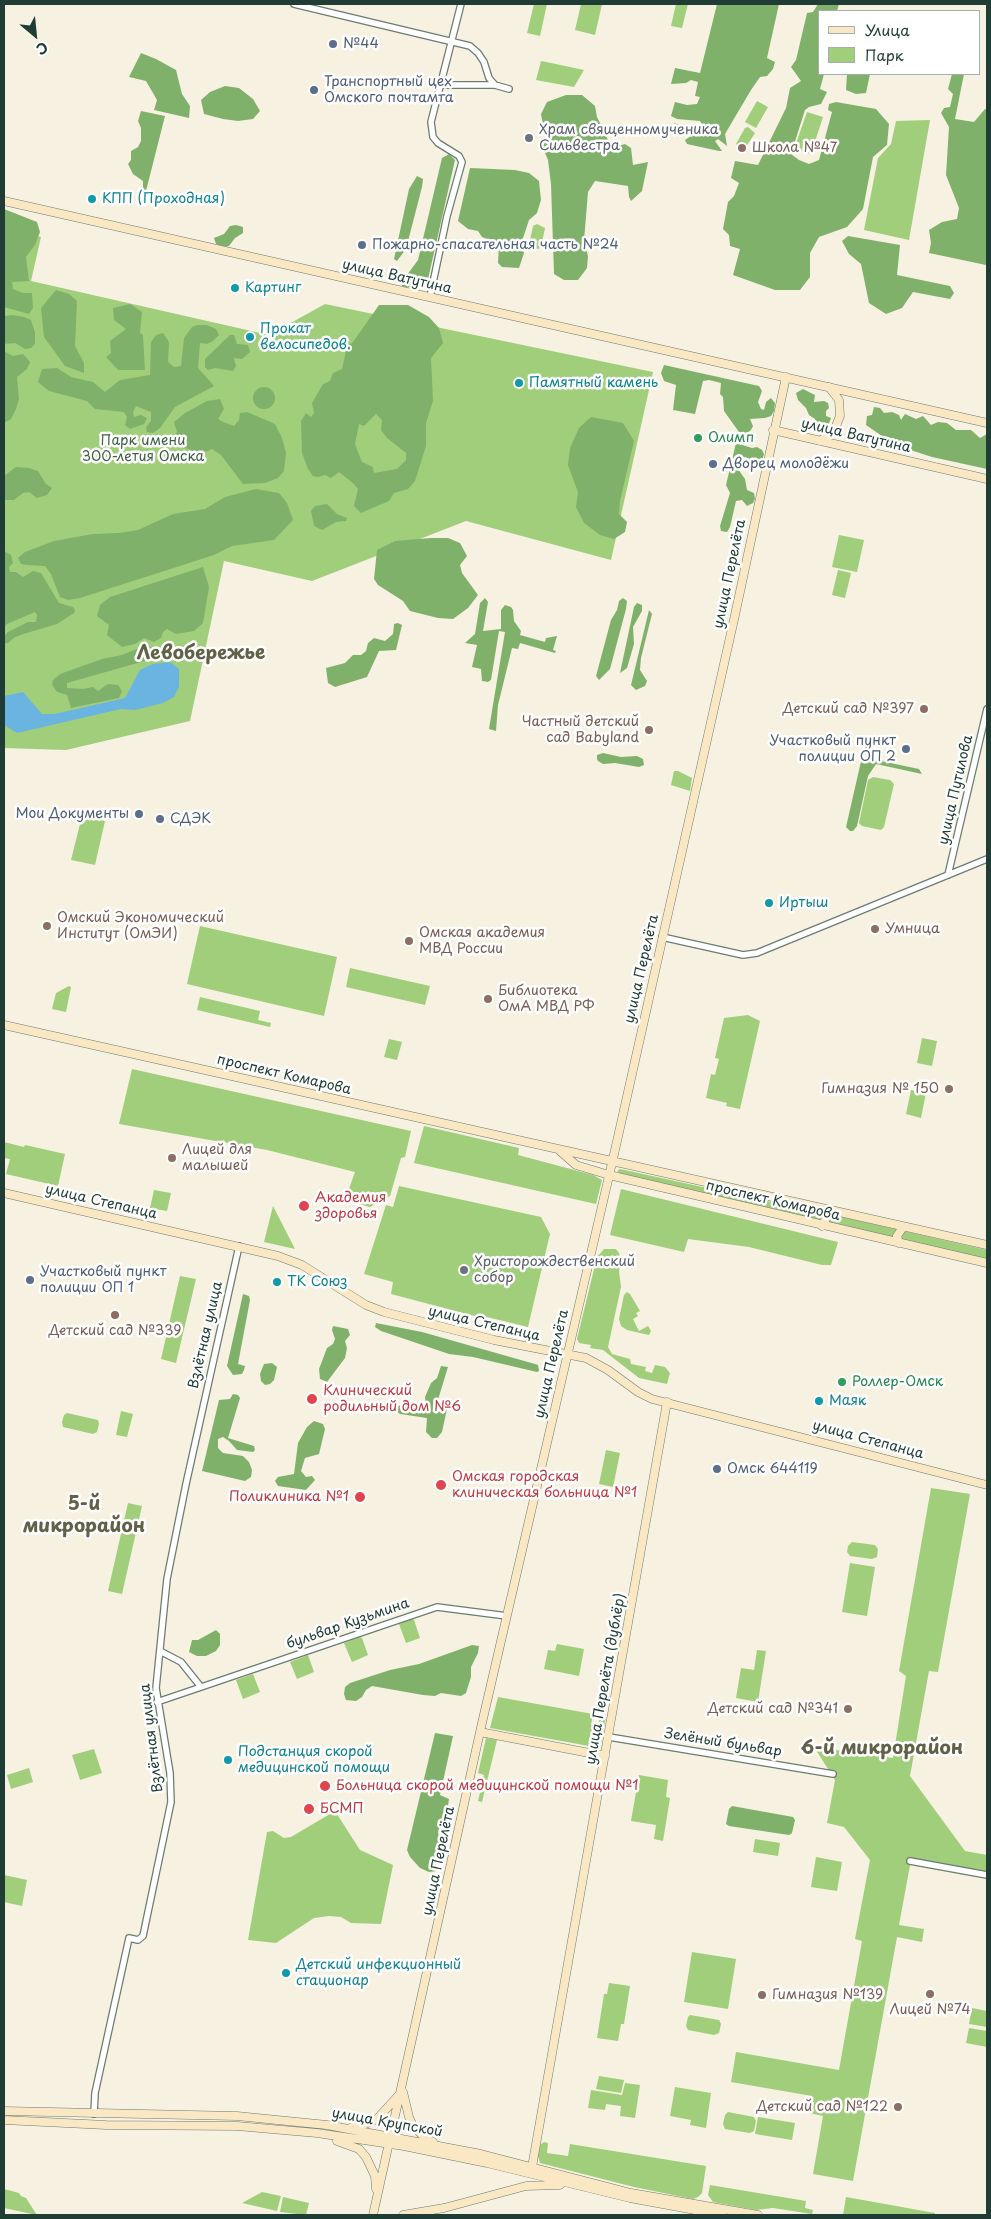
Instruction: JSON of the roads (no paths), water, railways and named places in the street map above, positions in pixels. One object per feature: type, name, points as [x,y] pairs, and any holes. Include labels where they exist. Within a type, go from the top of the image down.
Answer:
[{"type":"main road","name":"улица Ватутина","points":[[4,202],[987,423]]},
{"type":"main road","points":[[773,430],[786,377]]},
{"type":"main road","points":[[820,441],[834,431],[840,416],[839,400],[829,387]]},
{"type":"main road","name":"улица Ватутина","points":[[773,430],[987,479]]},
{"type":"main road","name":"улица Перелёта","points":[[373,2215],[480,1732],[612,1162],[735,615],[773,430]]},
{"type":"main road","name":"проспект Комарова","points":[[4,1025],[987,1245]]},
{"type":"main road","name":"проспект Комарова","points":[[558,1150],[576,1165],[609,1175],[987,1263]]},
{"type":"main road","name":"улица Степанца","points":[[4,1193],[239,1246],[293,1261],[366,1304],[384,1312],[494,1340],[586,1358],[596,1362],[638,1392],[652,1399],[987,1484]]},
{"type":"main road","points":[[822,1226],[827,1217],[826,1209]]},
{"type":"main road","points":[[899,1243],[897,1236],[903,1227]]},
{"type":"main road","name":"улица Перелёта (дублёр)","points":[[532,2167],[667,1402]]},
{"type":"main road","points":[[480,1732],[605,1756]]},
{"type":"main road","points":[[345,2128],[366,2124],[377,2119],[392,2104],[403,2085]]},
{"type":"main road","points":[[403,2085],[406,2106],[413,2126],[424,2137],[441,2146]]},
{"type":"main road","name":"улица Крупской","points":[[4,2111],[237,2116],[345,2128],[441,2146],[631,2192],[758,2215]]},
{"type":"main road","name":"Взлётная улица","points":[[94,2114],[94,2125]]},
{"type":"main road","name":"улица Крупской","points":[[4,2120],[94,2125],[237,2126],[317,2133],[487,2163],[585,2188],[722,2215]]},
{"type":"main road","points":[[317,2133],[351,2144],[366,2157],[375,2176],[376,2202]]},
{"type":"main road","points":[[402,2215],[444,2208],[526,2186],[558,2184],[585,2188]]},
{"type":"street","points":[[294,4],[453,40],[470,46],[484,62],[488,78],[495,85]]},
{"type":"street","points":[[430,297],[447,216],[462,162],[459,156],[438,143],[433,136],[431,122],[461,4]]},
{"type":"street","points":[[441,85],[495,85],[509,88]]},
{"type":"street","name":"улица Путилова","points":[[948,876],[987,709]]},
{"type":"street","points":[[662,937],[750,955],[987,859]]},
{"type":"street","name":"Взлётная улица","points":[[94,2114],[95,2094],[130,1938],[138,1940],[143,1936],[171,1802],[170,1772],[156,1688],[168,1572],[239,1246]]},
{"type":"street","name":"бульвар Кузьмина","points":[[157,1702],[437,1608],[507,1616]]},
{"type":"street","points":[[160,1651],[181,1662],[201,1687]]},
{"type":"street","name":"Зелёный бульвар","points":[[608,1737],[833,1774]]},
{"type":"street","points":[[910,1861],[987,1875]]},
{"type":"water","points":[[170,662],[179,669],[179,687],[174,697],[163,703],[135,710],[121,709],[17,733],[4,725],[4,696],[23,692],[42,714],[55,714],[125,698],[140,670],[153,664]]},
{"type":"place","name":"№44","points":[[333,44]]},
{"type":"place","name":"Транспортный цех Омского почтамта","points":[[314,90]]},
{"type":"place","name":"Храм священномученика Сильвестра","points":[[529,138]]},
{"type":"place","name":"Школа №47","points":[[742,148]]},
{"type":"place","name":"КПП (Проходная)","points":[[92,199]]},
{"type":"place","name":"Пожарно-спасательная часть №24","points":[[362,245]]},
{"type":"place","name":"Картинг","points":[[235,288]]},
{"type":"place","name":"Прокат велосипедов.","points":[[250,337]]},
{"type":"place","name":"Памятный камень","points":[[519,383]]},
{"type":"place","name":"Олимп","points":[[698,438]]},
{"type":"place","name":"Дворец молодёжи","points":[[713,464]]},
{"type":"place","name":"Детский сад №397","points":[[924,709]]},
{"type":"place","name":"Частный детский сад Babyland","points":[[649,730]]},
{"type":"place","name":"Участковый пункт полиции ОП 2","points":[[906,749]]},
{"type":"place","name":"Мои Документы","points":[[139,814]]},
{"type":"place","name":"СДЭК","points":[[160,819]]},
{"type":"place","name":"Иртыш","points":[[769,903]]},
{"type":"place","name":"Омский Экономический Институт (ОмЭИ)","points":[[47,926]]},
{"type":"place","name":"Умница","points":[[875,929]]},
{"type":"place","name":"Омская академия МВД России","points":[[409,941]]},
{"type":"place","name":"Библиотека ОмА МВД РФ","points":[[488,999]]},
{"type":"place","name":"Гимназия № 150","points":[[949,1089]]},
{"type":"place","name":"Лицей для малышей","points":[[172,1158]]},
{"type":"place","name":"Академия здоровья","points":[[304,1206]]},
{"type":"place","name":"Христорождественский собор","points":[[464,1270]]},
{"type":"place","name":"Участковый пункт полиции ОП 1","points":[[30,1280]]},
{"type":"place","name":"ТК Союз","points":[[277,1282]]},
{"type":"place","name":"Детский сад №339","points":[[115,1315]]},
{"type":"place","name":"Роллер-Омск","points":[[842,1382]]},
{"type":"place","name":"Клинический родильный дом №6","points":[[312,1399]]},
{"type":"place","name":"Маяк","points":[[819,1401]]},
{"type":"place","name":"Омск 644119","points":[[717,1469]]},
{"type":"place","name":"Омская городская клиническая больница №1","points":[[441,1485]]},
{"type":"place","name":"Поликлиника №1","points":[[360,1497]]},
{"type":"place","name":"Детский сад №341","points":[[848,1709]]},
{"type":"place","name":"Подстанция скорой медицинской помощи","points":[[228,1760]]},
{"type":"place","name":"Больница скорой медицинской помощи №1","points":[[325,1786]]},
{"type":"place","name":"БСМП","points":[[309,1809]]},
{"type":"place","name":"Детский инфекционный стационар","points":[[286,1973]]},
{"type":"place","name":"Лицей №74","points":[[930,1994]]},
{"type":"place","name":"Гимназия №139","points":[[762,1995]]},
{"type":"place","name":"Детский сад №122","points":[[898,2107]]},
{"type":"district","name":"Левобережье","points":[[201,654]]},
{"type":"district","name":"5-й микрорайон","points":[[84,1516]]},
{"type":"district","name":"6-й микрорайон","points":[[882,1749]]},
{"type":"park label","name":"Парк имени 300-летия Омска","points":[[143,450]]}]
